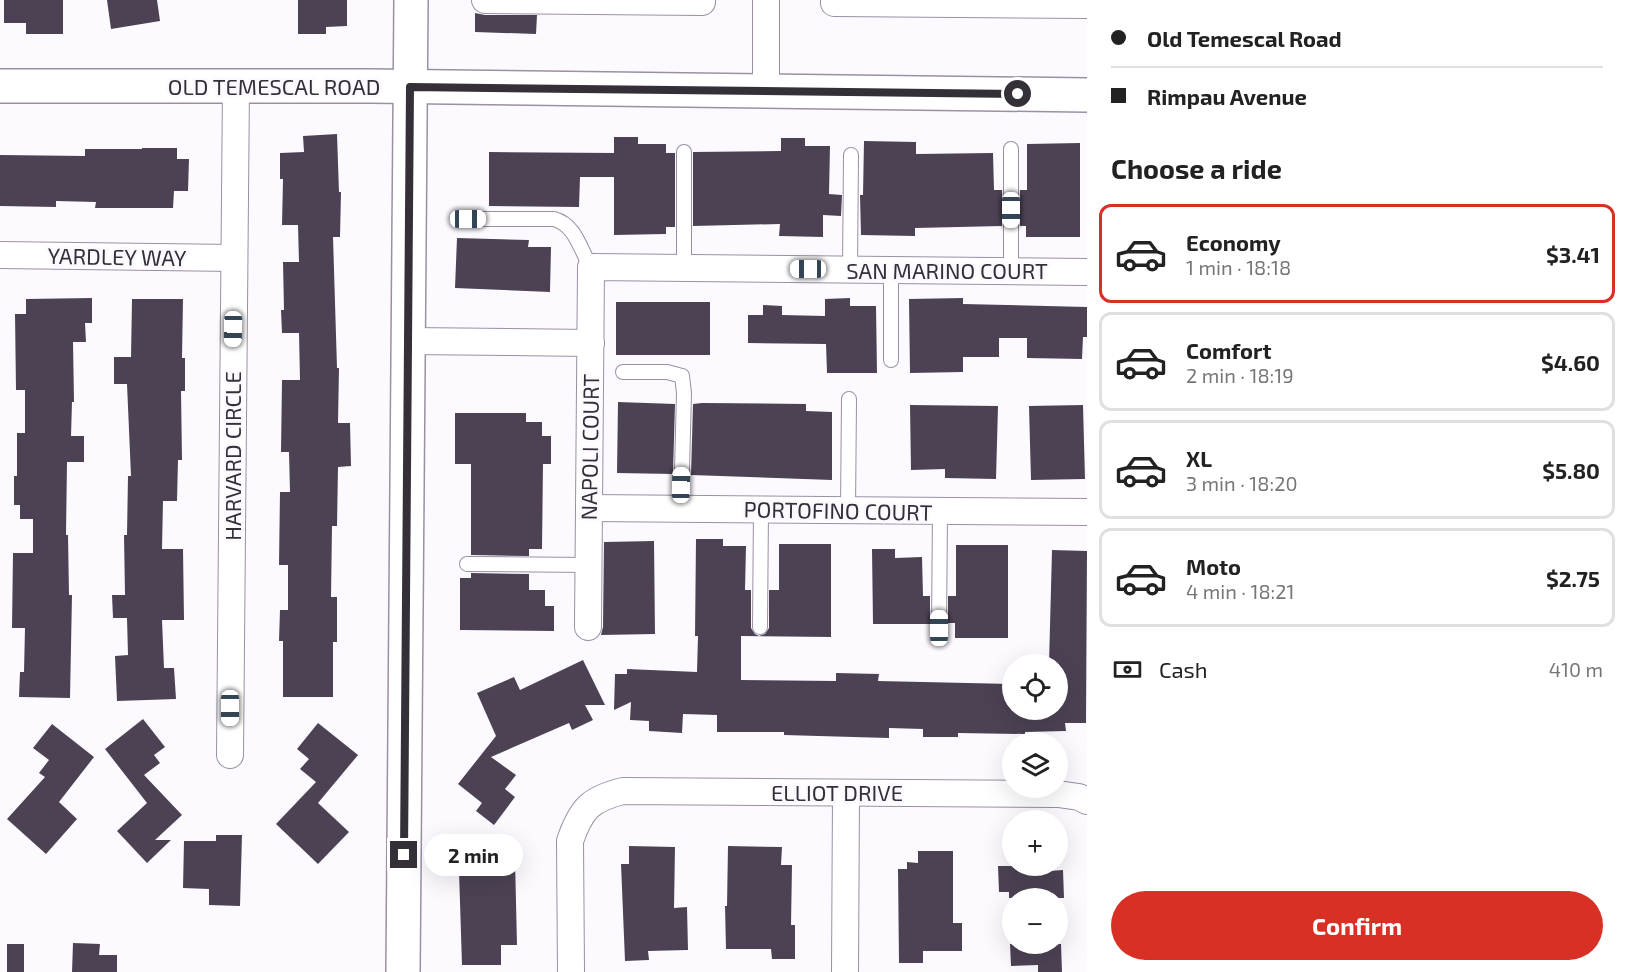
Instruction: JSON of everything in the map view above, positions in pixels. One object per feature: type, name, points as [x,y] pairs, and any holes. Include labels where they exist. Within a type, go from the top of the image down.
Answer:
[{"type":"street","points":[[403,972],[411,0]]},
{"type":"street","points":[[485,1],[702,2],[702,0]]},
{"type":"street","points":[[766,0],[766,90]]},
{"type":"street","points":[[834,0],[834,3],[1087,5]]},
{"type":"street","name":"OLD TEMESCAL ROAD","points":[[0,86],[410,87],[1087,95]]},
{"type":"street","name":"HARVARD CIRCLE","points":[[230,755],[236,86]]},
{"type":"street","name":"YARDLEY WAY","points":[[0,255],[234,258]]},
{"type":"street","name":"SAN MARINO COURT","points":[[591,267],[1087,272]]},
{"type":"street","name":"NAPOLI COURT","points":[[588,627],[591,267]]},
{"type":"street","points":[[409,342],[591,343]]},
{"type":"street","name":"PORTOFINO COURT","points":[[589,507],[1087,512]]},
{"type":"street","name":"ELLIOT DRIVE","points":[[571,972],[570,841],[577,820],[588,805],[605,795],[623,791],[1058,794],[1079,797],[1087,801]]},
{"type":"street","points":[[845,972],[846,793]]},
{"type":"lane","points":[[1011,149],[1011,271]]},
{"type":"lane","points":[[684,152],[684,268]]},
{"type":"lane","points":[[850,270],[851,155]]},
{"type":"lane","points":[[468,219],[554,219],[563,222],[572,230],[591,267]]},
{"type":"lane","points":[[891,270],[891,360]]},
{"type":"lane","points":[[623,372],[667,372],[682,376],[684,393],[681,508]]},
{"type":"lane","points":[[848,510],[849,399]]},
{"type":"lane","points":[[760,627],[761,509]]},
{"type":"lane","points":[[939,628],[940,511]]},
{"type":"lane","points":[[467,564],[588,565]]},
{"type":"building","points":[[4,0],[63,0],[63,34],[26,34],[26,23],[4,23]]},
{"type":"building","points":[[107,0],[157,0],[160,21],[111,29]]},
{"type":"building","points":[[298,0],[347,0],[347,26],[326,27],[326,34],[298,34]]},
{"type":"building","points":[[475,13],[537,15],[536,34],[475,32]]},
{"type":"building","points":[[337,134],[339,192],[341,192],[340,237],[333,237],[337,368],[339,368],[338,423],[350,423],[351,466],[338,467],[337,526],[332,526],[331,597],[337,597],[337,642],[333,642],[333,697],[283,697],[283,641],[279,641],[280,610],[288,610],[288,565],[279,565],[280,492],[290,492],[289,452],[281,452],[282,380],[300,380],[299,333],[282,333],[283,262],[299,262],[298,225],[282,225],[283,179],[280,179],[280,153],[304,152],[303,136]]},
{"type":"building","points":[[614,137],[638,137],[638,144],[666,144],[666,153],[675,153],[675,227],[666,227],[666,234],[614,235],[614,177],[580,177],[579,207],[489,206],[489,152],[614,153]]},
{"type":"building","points":[[781,138],[805,138],[805,146],[830,146],[829,194],[842,195],[841,216],[823,215],[823,237],[779,236],[780,224],[693,226],[693,152],[781,151]]},
{"type":"building","points":[[864,141],[916,142],[916,154],[993,153],[994,190],[1002,190],[1002,226],[915,228],[915,236],[861,235],[860,195],[863,195]]},
{"type":"building","points":[[1080,143],[1080,237],[1026,237],[1026,226],[1020,226],[1020,190],[1027,190],[1027,144]]},
{"type":"building","points":[[177,148],[177,159],[189,159],[188,191],[174,191],[173,208],[95,208],[96,202],[56,201],[56,207],[0,206],[0,155],[85,156],[85,149]]},
{"type":"building","points":[[457,238],[529,240],[528,247],[551,247],[550,292],[455,288]]},
{"type":"building","points":[[92,298],[92,323],[85,323],[86,342],[73,342],[74,402],[72,402],[71,436],[84,436],[84,462],[67,462],[66,535],[68,535],[69,595],[72,595],[70,698],[19,697],[20,672],[24,672],[25,628],[12,628],[13,553],[33,553],[33,519],[20,519],[20,505],[14,505],[17,433],[25,433],[25,390],[16,390],[15,314],[26,314],[26,299]]},
{"type":"building","points":[[850,298],[850,306],[876,306],[877,373],[827,373],[826,344],[748,343],[748,315],[763,315],[763,305],[782,306],[782,315],[825,316],[825,299]]},
{"type":"building","points":[[963,298],[963,304],[1087,307],[1087,337],[1083,337],[1082,359],[1027,358],[1027,338],[999,338],[999,357],[963,357],[963,372],[910,373],[909,299]]},
{"type":"building","points":[[132,299],[183,299],[182,358],[185,358],[185,391],[181,391],[182,460],[178,460],[177,501],[163,501],[162,549],[183,549],[184,620],[162,620],[164,668],[174,668],[176,699],[117,701],[115,656],[128,655],[127,618],[113,618],[112,595],[125,595],[124,535],[127,535],[128,476],[131,476],[127,384],[114,384],[114,357],[131,357]]},
{"type":"building","points":[[616,302],[710,302],[710,355],[616,355]]},
{"type":"building","points":[[618,402],[675,404],[673,474],[617,473]]},
{"type":"building","points":[[693,404],[806,404],[806,411],[832,412],[832,480],[691,475]]},
{"type":"building","points":[[910,405],[998,406],[996,479],[945,478],[945,469],[911,470]]},
{"type":"building","points":[[1083,405],[1085,479],[1031,480],[1029,406]]},
{"type":"building","points":[[455,413],[526,413],[526,422],[542,422],[542,436],[551,436],[551,464],[543,464],[542,549],[529,549],[529,556],[471,555],[471,464],[455,464]]},
{"type":"building","points":[[696,539],[723,539],[723,546],[746,546],[745,590],[751,590],[751,628],[759,636],[765,634],[769,628],[769,590],[779,590],[779,544],[831,544],[831,637],[741,636],[741,680],[836,681],[836,673],[879,674],[878,681],[1002,684],[1002,720],[1068,720],[1068,654],[1049,654],[1052,550],[1087,551],[1086,723],[1065,723],[1066,731],[958,733],[958,737],[923,737],[923,729],[889,728],[889,738],[784,735],[784,732],[717,732],[717,715],[683,714],[682,733],[649,731],[649,721],[630,720],[631,702],[614,710],[615,674],[627,674],[627,669],[697,672],[698,636],[695,636]]},
{"type":"building","points":[[654,541],[655,634],[601,635],[604,542]]},
{"type":"building","points":[[956,545],[1008,545],[1008,638],[955,638],[955,623],[948,623],[948,596],[956,596]]},
{"type":"building","points":[[872,549],[895,549],[895,558],[922,557],[923,596],[930,596],[930,624],[873,624]]},
{"type":"building","points":[[471,573],[529,574],[529,590],[545,590],[545,606],[554,606],[554,631],[460,630],[460,578],[471,578]]},
{"type":"building","points":[[583,660],[605,705],[585,705],[593,720],[572,730],[569,723],[491,757],[516,775],[505,789],[515,797],[494,825],[476,811],[482,803],[458,784],[496,736],[477,693],[514,677],[520,690]]},
{"type":"building","points":[[143,719],[165,747],[154,755],[160,763],[144,775],[182,815],[155,840],[171,840],[147,863],[117,831],[147,803],[105,749]]},
{"type":"building","points":[[318,723],[358,755],[318,803],[349,832],[318,864],[276,824],[316,782],[300,769],[309,759],[297,749]]},
{"type":"building","points":[[52,724],[94,757],[59,802],[77,819],[46,854],[7,819],[45,777],[39,773],[49,760],[33,748]]},
{"type":"building","points":[[216,835],[242,835],[240,906],[209,905],[209,889],[183,888],[184,841],[216,841]]},
{"type":"building","points":[[458,840],[498,840],[498,860],[515,860],[517,945],[501,945],[501,965],[462,965]]},
{"type":"building","points":[[629,846],[675,847],[674,908],[687,907],[688,950],[648,951],[649,960],[625,961],[621,864],[629,864]]},
{"type":"building","points":[[728,846],[782,847],[781,865],[792,865],[791,925],[795,925],[795,959],[772,959],[771,949],[726,949],[725,906],[727,906]]},
{"type":"building","points":[[918,851],[953,851],[953,923],[962,923],[962,951],[923,951],[923,963],[899,963],[898,869],[907,869],[907,862],[918,863]]},
{"type":"building","points":[[998,866],[1002,866],[1002,876],[1063,876],[1064,888],[1002,888],[1002,892],[999,892]]},
{"type":"building","points":[[73,943],[100,944],[99,955],[117,955],[117,972],[72,972]]},
{"type":"building","points":[[7,944],[24,944],[24,972],[7,972]]},
{"type":"building","points":[[1010,954],[1061,954],[1062,972],[1038,972],[1038,965],[1011,966]]},
{"type":"route","points":[[404,855],[410,87],[1018,94]]}]
